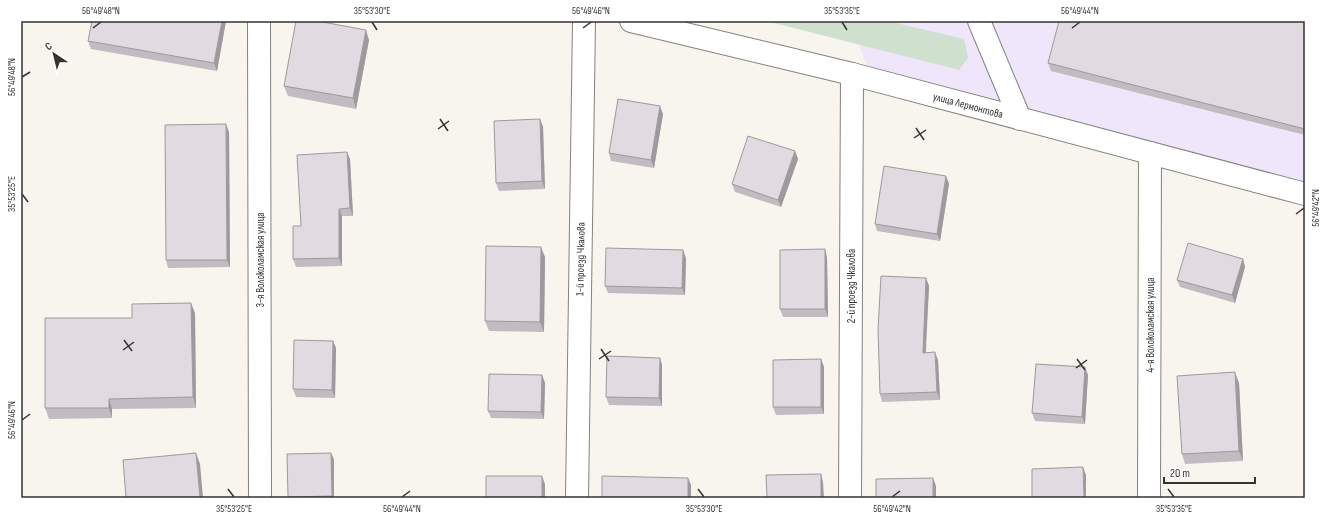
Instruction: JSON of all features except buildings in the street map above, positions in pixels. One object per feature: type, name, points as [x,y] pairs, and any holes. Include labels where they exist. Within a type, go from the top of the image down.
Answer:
[{"type":"street","name":"3-я Волоколамская улица","points":[[259,21],[260,498]]},
{"type":"street","name":"1-й проезд Чкалова","points":[[576,498],[584,21]]},
{"type":"street","name":"улица Лермонтова","points":[[630,21],[852,74],[1305,194]]},
{"type":"street","points":[[979,21],[1020,119]]},
{"type":"street","name":"2-й проезд Чкалова","points":[[850,498],[852,74]]},
{"type":"street","name":"4-я Волоколамская улица","points":[[1149,498],[1150,152]]},
{"type":"shaded area","points":[[852,21],[1305,21],[1305,194],[870,78]]},
{"type":"green space","points":[[766,21],[888,21],[964,39],[968,58],[959,70]]}]
